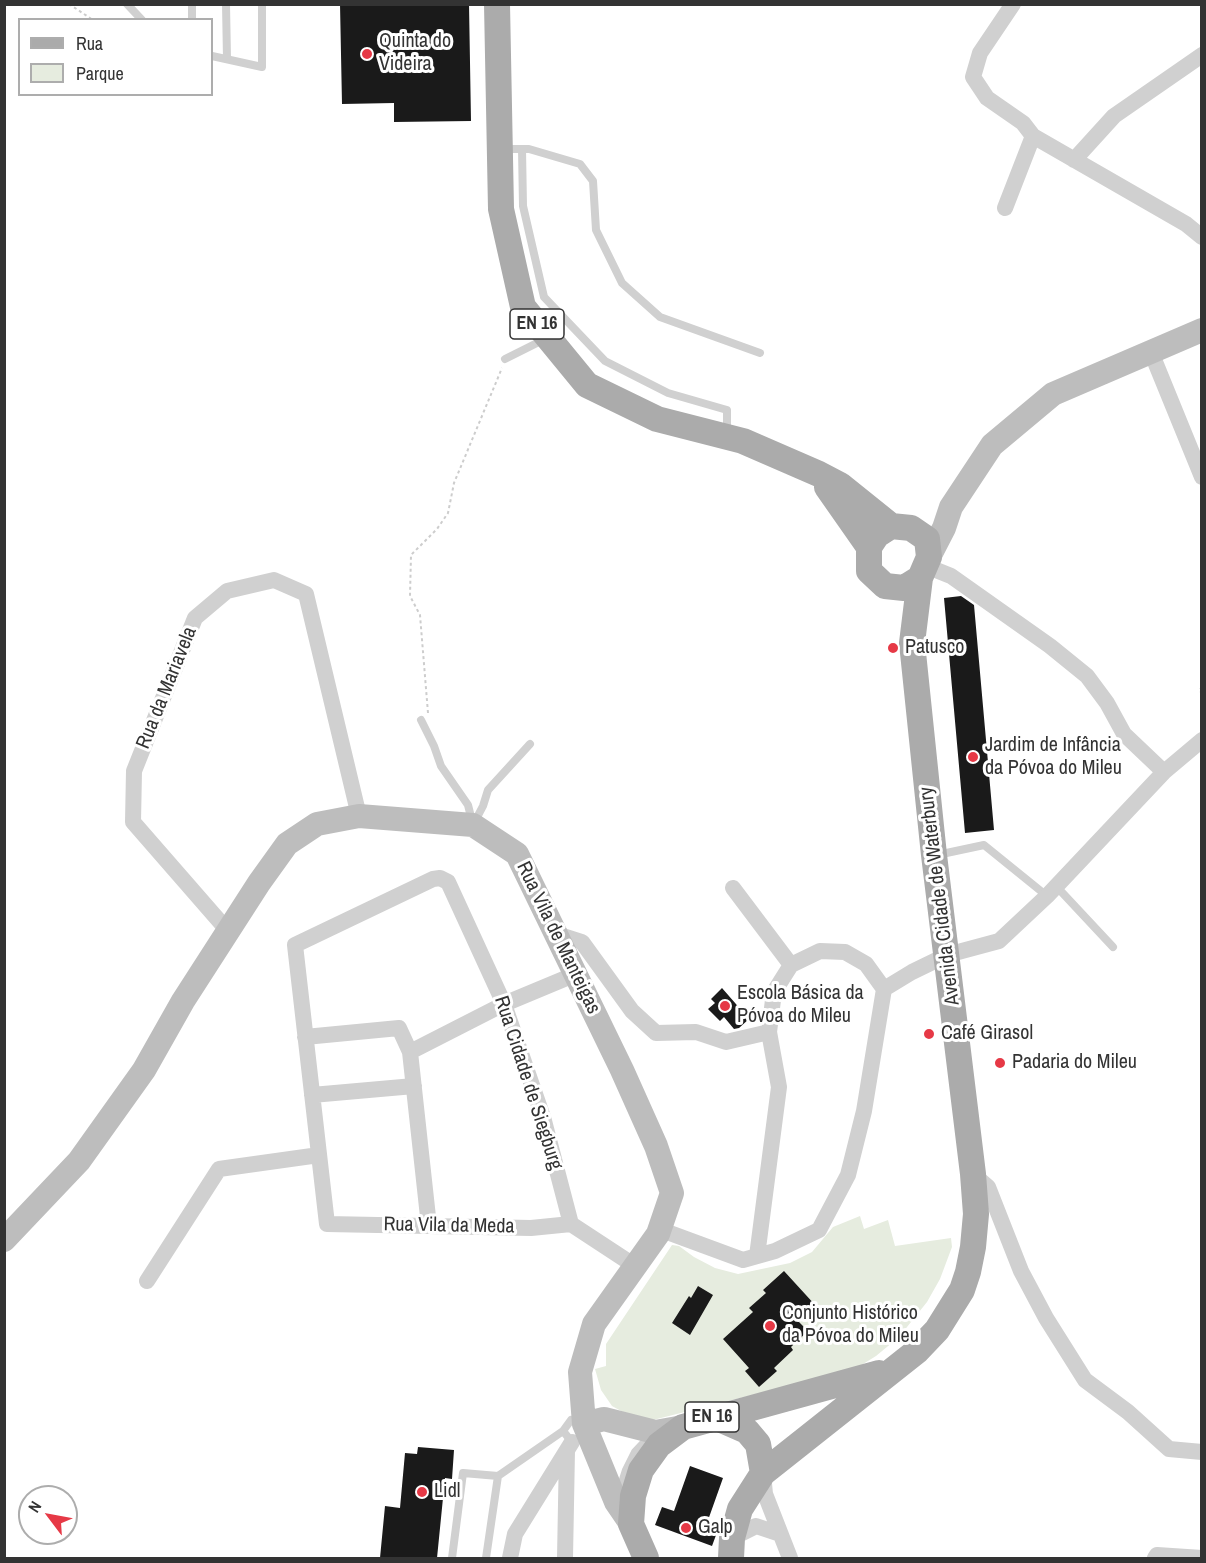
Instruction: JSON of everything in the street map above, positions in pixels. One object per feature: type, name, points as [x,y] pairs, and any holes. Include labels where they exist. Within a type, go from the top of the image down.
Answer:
[{"type":"main road","name":"EN 16","points":[[497,4],[511,149],[501,208],[523,308],[587,385],[657,419],[743,441],[819,474],[840,485],[901,527],[927,539],[925,567],[912,643]]},
{"type":"main road","points":[[885,586],[904,588],[925,567],[944,528],[951,507],[992,445],[1053,394],[1202,330]]},
{"type":"main road","name":"EN 16","points":[[819,474],[869,547],[869,571],[885,586],[912,643]]},
{"type":"main road","points":[[869,547],[877,535],[932,520],[951,507]]},
{"type":"main road","name":"Avenida Cidade de Waterbury","points":[[891,1370],[917,1351],[951,1311],[968,1272],[976,1214],[912,643]]},
{"type":"main road","name":"Rua Vila de Manteigas","points":[[4,1240],[80,1161],[144,1070],[183,1001],[259,883],[287,844],[317,824],[359,816],[473,825],[518,854],[656,1146],[672,1193],[658,1234],[594,1324],[580,1372],[571,1437],[616,1502],[638,1546]]},
{"type":"main road","name":"EN 16","points":[[638,1546],[633,1496],[641,1470],[659,1445],[683,1427],[724,1420],[891,1370]]},
{"type":"main road","name":"EN 16","points":[[733,1552],[740,1509],[763,1473],[891,1370]]},
{"type":"main road","points":[[571,1437],[604,1419],[655,1432],[683,1427]]},
{"type":"main road","name":"EN 16","points":[[638,1546],[645,1489],[656,1466],[669,1451],[724,1420]]},
{"type":"main road","points":[[724,1420],[747,1431],[758,1444],[763,1473]]},
{"type":"main road","points":[[616,1502],[621,1526],[638,1546]]},
{"type":"street","points":[[1013,4],[980,53],[973,77],[987,98],[1023,123],[1033,136],[1186,224],[1202,237]]},
{"type":"street","points":[[1074,159],[1114,116],[1202,55]]},
{"type":"street","points":[[1005,208],[1033,136]]},
{"type":"street","points":[[1151,352],[1202,477]]},
{"type":"street","points":[[925,567],[951,576],[1050,646],[1087,676],[1107,703],[1124,734],[1164,772]]},
{"type":"street","name":"Rua da Mariavela","points":[[228,931],[133,822],[134,771],[195,618],[227,591],[274,580],[306,594],[359,816]]},
{"type":"street","points":[[884,989],[947,955],[999,941],[1052,891],[1164,772],[1202,740]]},
{"type":"street","name":"Rua Cidade de Siegburg","points":[[305,1036],[295,945],[433,879],[440,878],[448,882],[504,1004],[543,1117],[571,1224]]},
{"type":"street","points":[[733,888],[791,965]]},
{"type":"street","points":[[557,934],[582,942],[632,1011],[656,1033],[696,1032],[726,1042],[769,1032]]},
{"type":"street","points":[[659,1229],[743,1260],[775,1251],[819,1230],[848,1175],[864,1111],[884,989],[866,964],[845,952],[820,951],[791,965],[774,992],[769,1032],[779,1087],[757,1256]]},
{"type":"street","points":[[410,1052],[504,1004],[576,974]]},
{"type":"street","points":[[147,1281],[219,1168],[319,1155],[305,1036],[399,1028],[410,1052],[429,1226]]},
{"type":"street","points":[[312,1095],[414,1086]]},
{"type":"street","name":"Rua Vila da Meda","points":[[319,1155],[327,1224],[531,1228],[571,1224]]},
{"type":"street","points":[[973,1174],[988,1187],[1022,1271],[1046,1318],[1085,1380],[1128,1412],[1169,1449],[1202,1452]]},
{"type":"street","points":[[571,1224],[635,1266]]},
{"type":"street","points":[[510,1558],[515,1534],[571,1437]]},
{"type":"street","points":[[565,1558],[571,1437]]},
{"type":"street","points":[[763,1473],[765,1494],[790,1558]]},
{"type":"street","points":[[733,1552],[756,1526],[780,1534]]},
{"type":"street","points":[[1155,1558],[1157,1555],[1202,1558]]},
{"type":"lane","points":[[127,4],[140,18]]},
{"type":"lane","points":[[226,4],[227,59]]},
{"type":"lane","points":[[213,56],[262,67],[262,4]]},
{"type":"lane","points":[[727,437],[727,410],[668,393],[605,361],[544,297],[511,149],[529,149],[580,165],[593,181],[596,230],[622,283],[660,317],[760,353]]},
{"type":"lane","points":[[505,359],[548,337]]},
{"type":"lane","points":[[425,720],[441,766],[468,805],[473,825]]},
{"type":"lane","points":[[473,825],[488,790],[530,744]]},
{"type":"lane","points":[[934,855],[984,845],[1052,891],[1113,947]]},
{"type":"lane","points":[[616,1502],[626,1470],[635,1452],[655,1432]]},
{"type":"lane","points":[[452,1558],[463,1473],[498,1476],[571,1437]]},
{"type":"lane","points":[[486,1558],[498,1476]]},
{"type":"path","points":[[69,4],[90,18]]},
{"type":"path","points":[[425,720],[420,615],[410,596],[411,555],[437,529],[448,513],[454,483],[505,359]]},
{"type":"path","points":[[1202,687],[1199,691],[1202,692]]},
{"type":"green space","points":[[860,1216],[864,1229],[888,1220],[895,1246],[951,1238],[952,1247],[940,1279],[927,1302],[899,1337],[876,1356],[855,1369],[649,1421],[632,1417],[612,1406],[601,1390],[595,1369],[606,1366],[606,1344],[672,1245],[679,1246],[715,1268],[738,1274],[790,1263],[812,1252],[833,1227]]},
{"type":"building","points":[[340,4],[469,4],[471,121],[394,122],[394,103],[342,104]]},
{"type":"building","points":[[961,596],[974,605],[994,830],[965,833],[944,598]]},
{"type":"building","points":[[722,988],[749,1019],[739,1028],[734,1029],[724,1017],[720,1021],[708,1009],[715,1003],[711,999]]},
{"type":"building","name":"Conjunto Histórico da Póvoa do Mileu","points":[[784,1271],[816,1306],[799,1322],[808,1331],[791,1347],[793,1350],[774,1368],[777,1371],[759,1387],[745,1371],[749,1368],[723,1339],[753,1312],[749,1308],[766,1293],[763,1290]]},
{"type":"building","points":[[698,1286],[713,1295],[690,1335],[672,1323]]},
{"type":"building","name":"Lidl","points":[[418,1447],[454,1450],[452,1479],[445,1478],[437,1558],[380,1558],[385,1506],[400,1508],[405,1453],[417,1454]]},
{"type":"building","points":[[690,1466],[723,1478],[707,1523],[719,1527],[712,1546],[655,1525],[662,1507],[674,1511]]},
{"type":"place","name":"Quinta do Videira","points":[[367,54]]},
{"type":"place","name":"Patusco","points":[[893,648]]},
{"type":"place","name":"Jardim de Infância da Póvoa do Mileu","points":[[973,757]]},
{"type":"place","name":"Escola Básica da Póvoa do Mileu","points":[[725,1006]]},
{"type":"place","name":"Café Girasol","points":[[929,1034]]},
{"type":"place","name":"Padaria do Mileu","points":[[1000,1063]]},
{"type":"place","name":"Conjunto Histórico da Póvoa do Mileu","points":[[770,1326]]},
{"type":"place","name":"Lidl","points":[[422,1492]]},
{"type":"place","name":"Galp","points":[[686,1528]]}]
